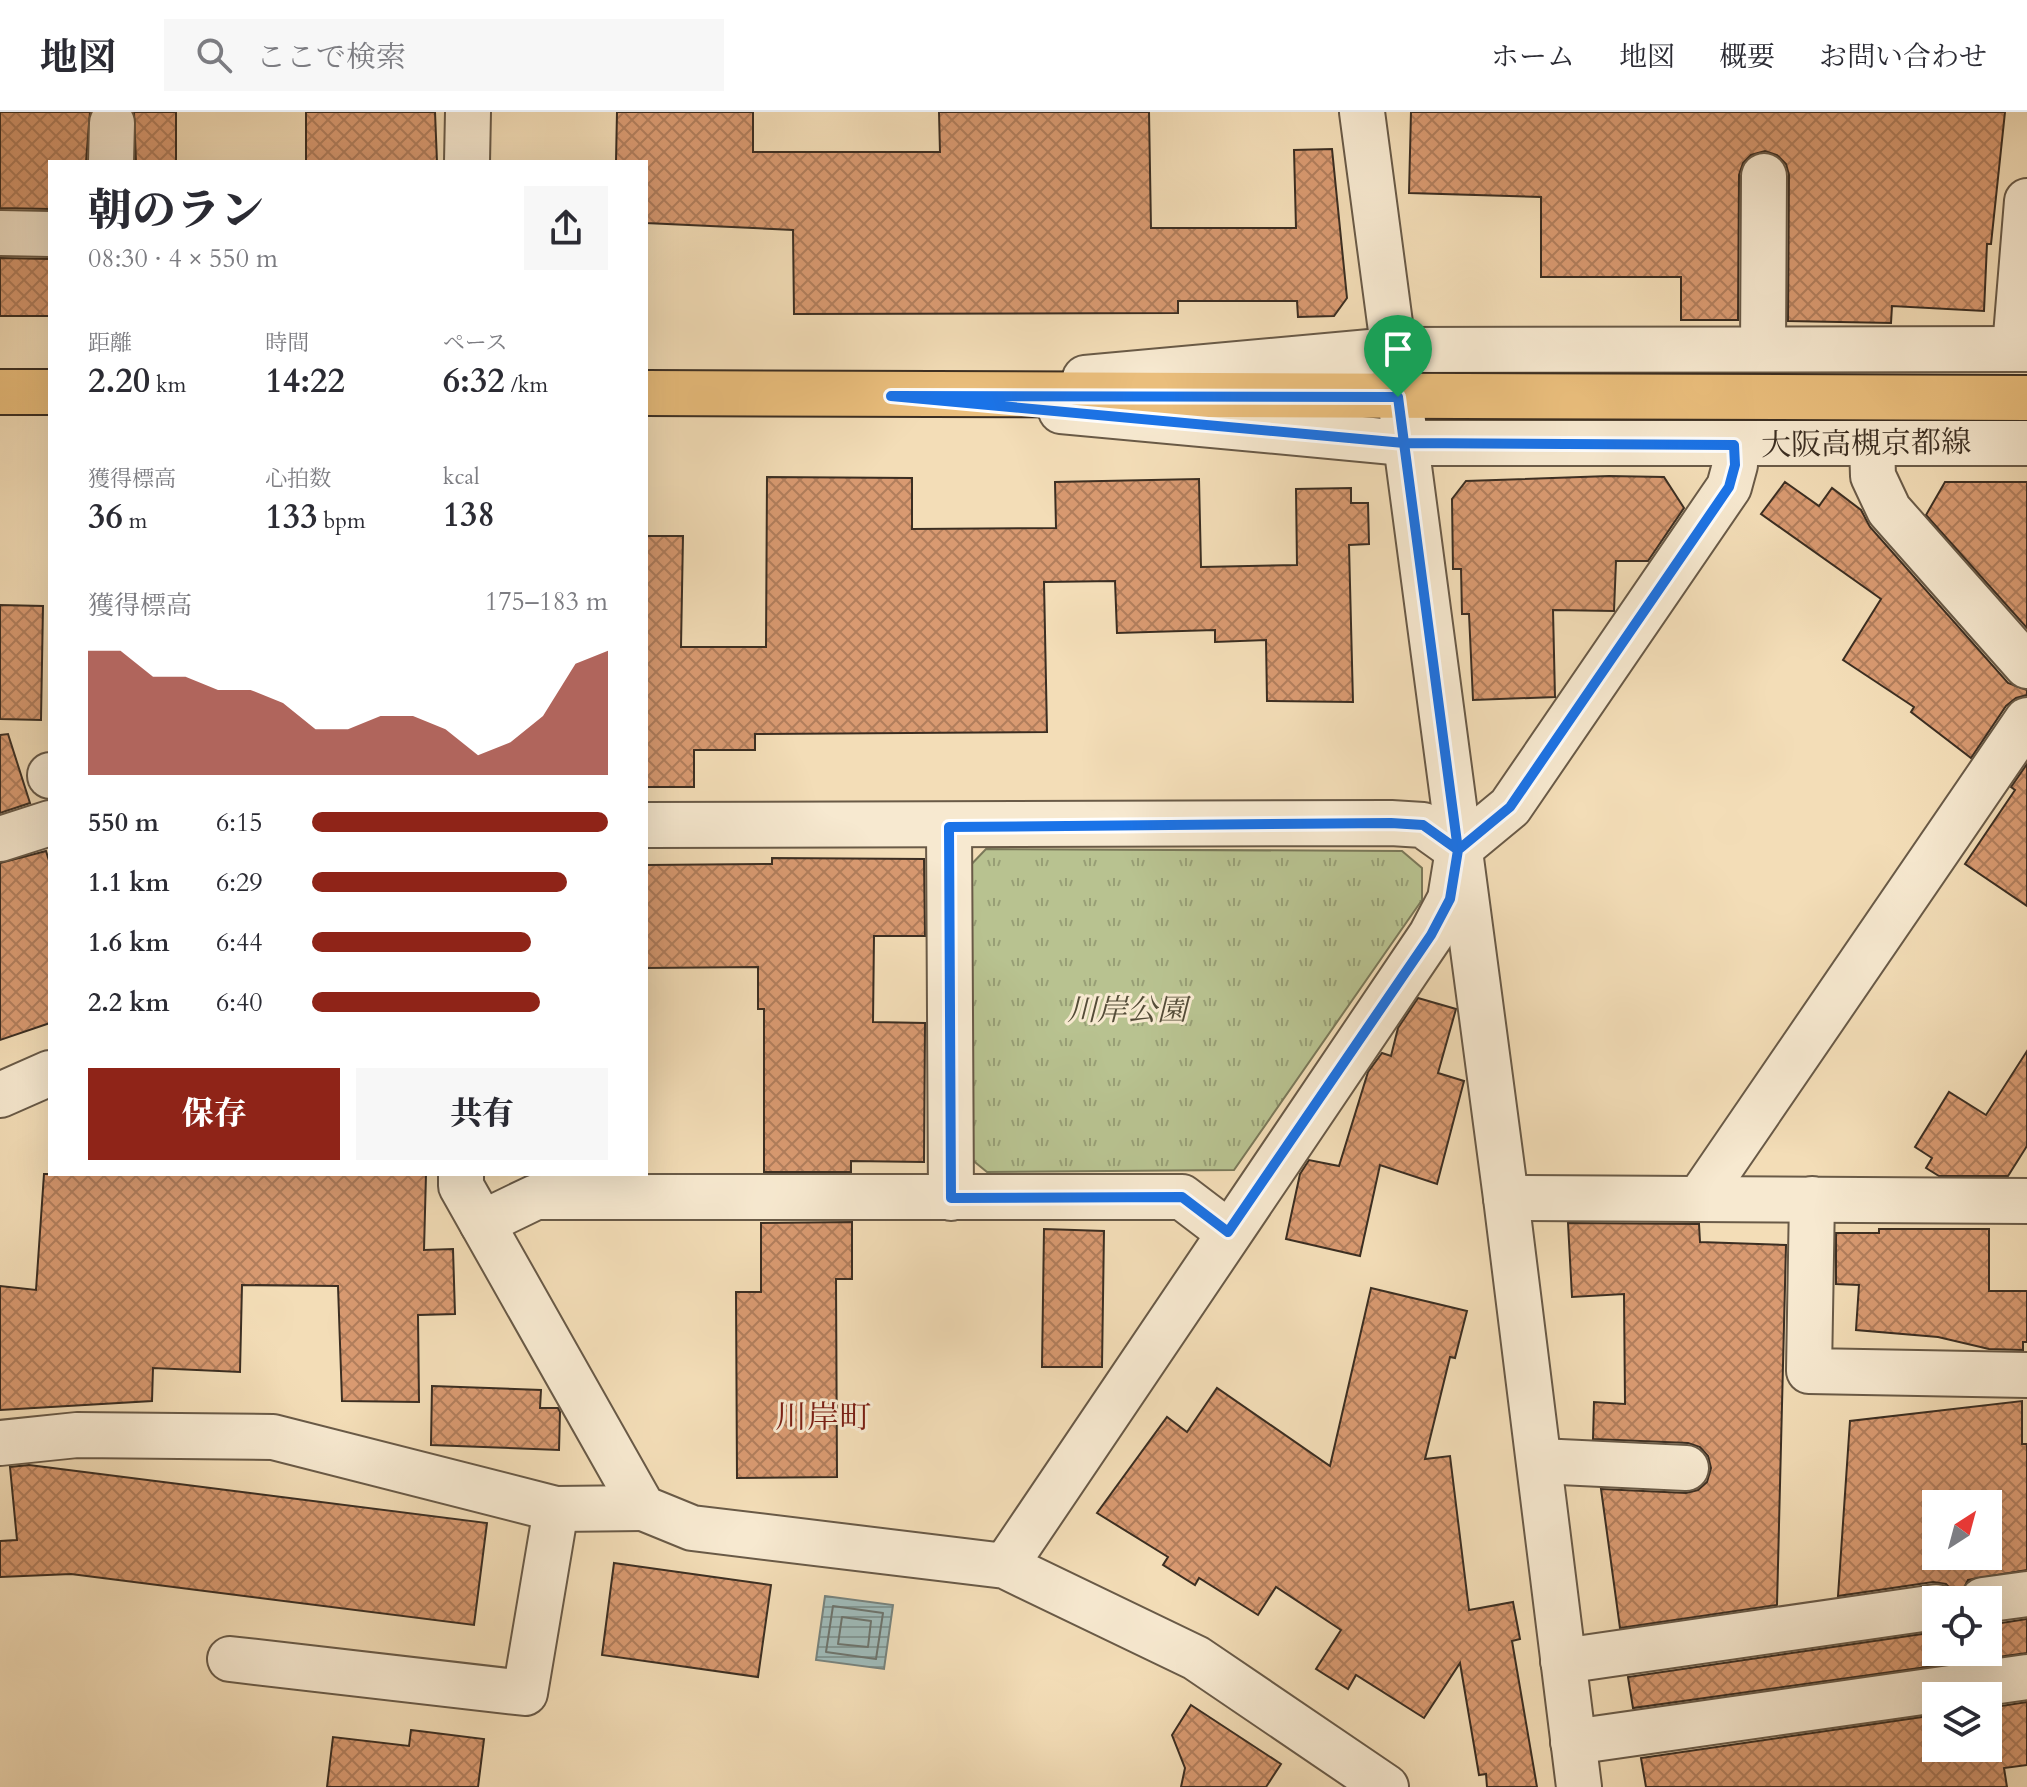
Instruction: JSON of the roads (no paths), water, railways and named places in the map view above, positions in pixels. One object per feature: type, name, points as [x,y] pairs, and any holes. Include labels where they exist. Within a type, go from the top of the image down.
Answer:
[{"type":"main road","points":[[0,392],[48,392]]},
{"type":"main road","name":"大阪高槻京都線","points":[[648,393],[2027,398]]},
{"type":"street","points":[[467,160],[468,112]]},
{"type":"street","points":[[1362,112],[1506,1198],[1579,1787]]},
{"type":"street","points":[[1763,349],[1764,176]]},
{"type":"street","points":[[2021,348],[2027,201]]},
{"type":"street","points":[[1,233],[48,234]]},
{"type":"street","name":"大阪高槻京都線","points":[[891,396],[1392,350],[2021,348]]},
{"type":"street","name":"大阪高槻京都線","points":[[891,396],[1404,443],[2027,443]]},
{"type":"street","points":[[1872,443],[1873,476],[1889,510],[2027,666]]},
{"type":"street","points":[[1005,1566],[1431,935],[1450,899],[1458,850],[1510,807],[1729,487],[1735,465],[1734,445]]},
{"type":"street","points":[[1699,1199],[2027,720]]},
{"type":"street","points":[[648,825],[949,827],[1391,823],[1423,825],[1458,850]]},
{"type":"street","points":[[0,839],[48,824]]},
{"type":"street","points":[[949,827],[951,1198]]},
{"type":"street","points":[[0,1095],[48,1074]]},
{"type":"street","points":[[461,1176],[461,1186],[643,1508]]},
{"type":"street","points":[[482,1223],[536,1197],[1182,1197],[1228,1232]]},
{"type":"street","points":[[1506,1198],[2027,1201]]},
{"type":"street","points":[[1812,1199],[1809,1371],[2027,1375]]},
{"type":"street","points":[[0,1443],[77,1435],[273,1437],[556,1509],[643,1508],[692,1528],[1005,1566],[1196,1658],[1386,1787]]},
{"type":"street","points":[[1539,1461],[1686,1468]]},
{"type":"street","points":[[230,1659],[525,1693],[556,1509]]},
{"type":"street","points":[[2002,1597],[2027,1594]]},
{"type":"street","points":[[1563,1661],[1922,1609]]},
{"type":"street","points":[[1573,1742],[2027,1677]]},
{"type":"water","points":[[825,1596],[893,1605],[884,1669],[816,1660]]},
{"type":"district","name":"川岸町","points":[[823,1418]]},
{"type":"park label","name":"川岸公園","points":[[1127,1010]]}]
